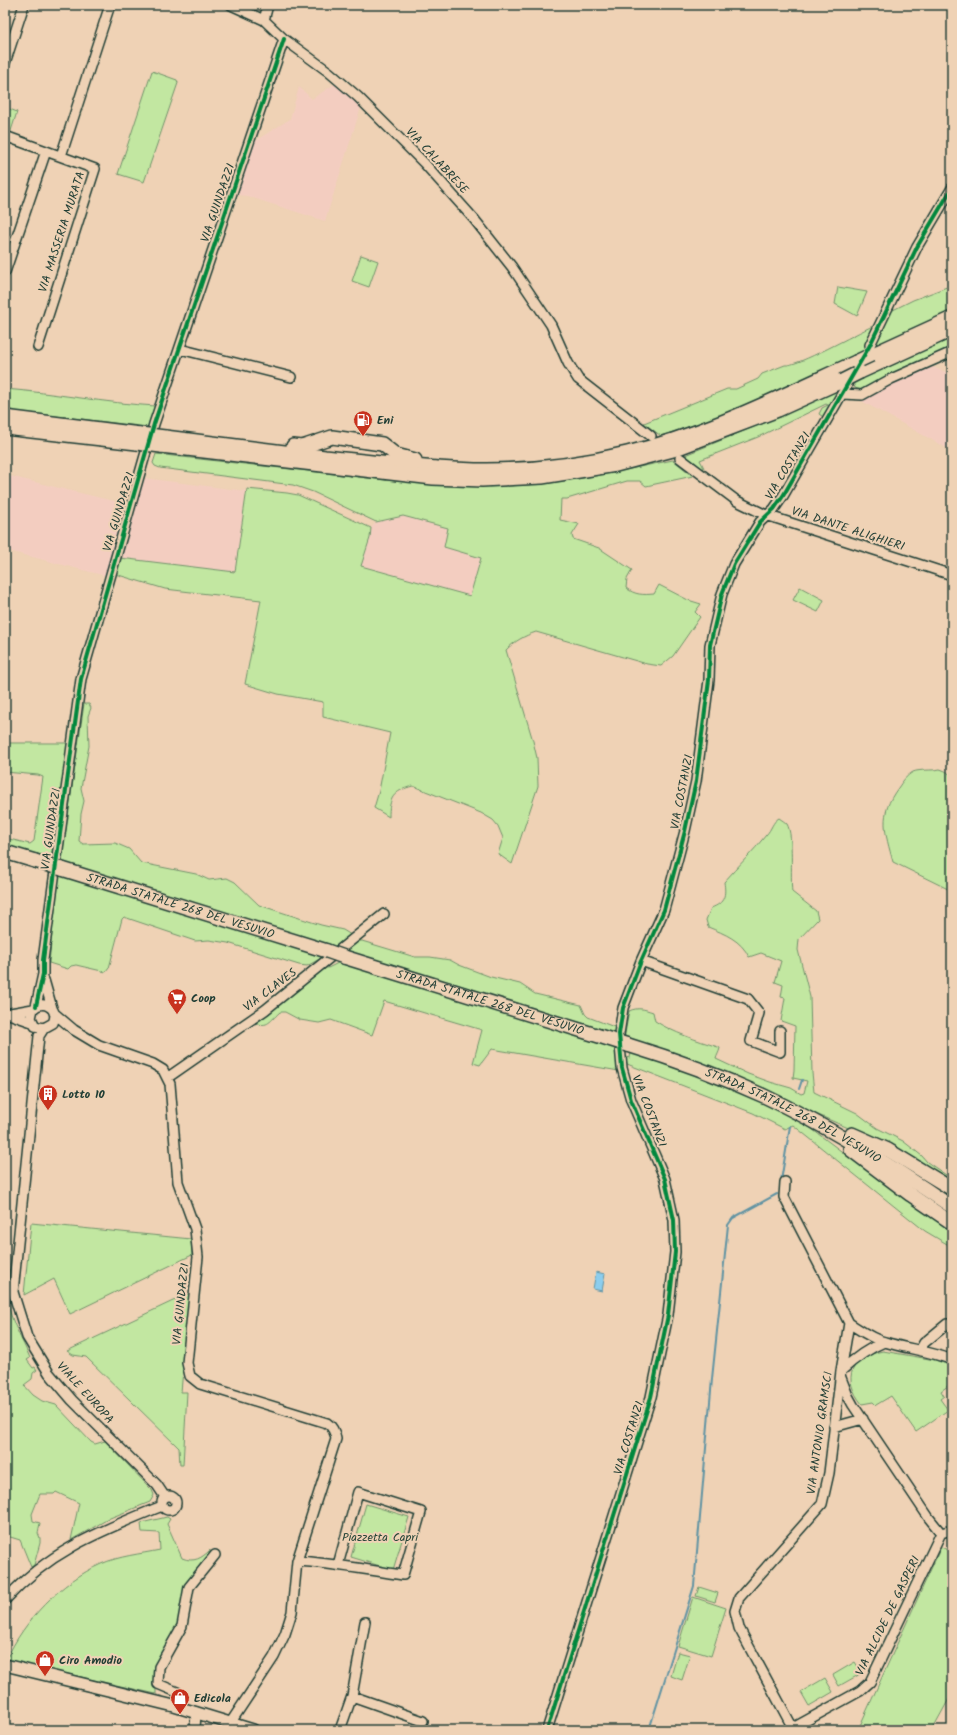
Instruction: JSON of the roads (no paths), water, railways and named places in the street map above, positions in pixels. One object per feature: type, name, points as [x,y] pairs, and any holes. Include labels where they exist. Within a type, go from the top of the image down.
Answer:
[{"type":"highway","points":[[5,418],[163,442],[432,478],[482,480],[542,476],[616,465],[673,450],[778,410],[845,383],[870,350],[952,318]]},
{"type":"highway","points":[[163,442],[234,446],[396,465],[489,470],[566,464],[644,449],[681,437],[952,330]]},
{"type":"highway","points":[[5,428],[139,438]]},
{"type":"highway","points":[[234,446],[248,441],[302,447],[332,437],[382,444],[396,455],[412,460],[469,464],[489,470]]},
{"type":"highway","name":"STRADA STATALE 268 DEL VESUVIO","points":[[5,852],[669,1058],[764,1096],[810,1119],[881,1160],[952,1207]]},
{"type":"highway","points":[[810,1119],[849,1133],[888,1150],[952,1189]]},
{"type":"highway","points":[[823,1126],[888,1178],[952,1223]]},
{"type":"main road","points":[[5,1664],[196,1712],[253,1730]]},
{"type":"street","points":[[5,63],[24,5]]},
{"type":"street","points":[[61,156],[110,5]]},
{"type":"street","name":"VIA CALABRESE","points":[[231,5],[264,20],[284,38],[307,54],[358,97],[424,163],[470,213],[512,267],[551,325],[568,363],[578,379],[651,436]]},
{"type":"street","points":[[264,20],[268,5]]},
{"type":"street","name":"VIA GUINDAZZI","points":[[53,1011],[43,974],[43,960],[82,679],[154,424],[284,38]]},
{"type":"street","name":"VIA MASSERIA MURATA","points":[[5,136],[94,168],[95,170],[38,347]]},
{"type":"street","points":[[5,272],[46,151]]},
{"type":"street","points":[[870,350],[917,247],[952,188]]},
{"type":"street","points":[[180,349],[291,377]]},
{"type":"street","points":[[842,394],[862,395],[891,379],[952,352]]},
{"type":"street","name":"VIA COSTANZI","points":[[547,1730],[651,1397],[669,1308],[675,1252],[674,1220],[665,1179],[631,1100],[622,1068],[619,1034],[623,1008],[641,961],[664,910],[687,824],[697,774],[709,680],[710,645],[722,594],[734,564],[766,515],[774,509],[783,496],[842,394],[845,383]]},
{"type":"street","name":"VIA DANTE ALIGHIERI","points":[[680,458],[737,501],[766,515],[952,575]]},
{"type":"street","name":"VIA CLAVES","points":[[167,1078],[265,1010],[384,914]]},
{"type":"street","points":[[641,961],[748,999],[759,1012],[751,1041],[780,1052],[780,1031]]},
{"type":"street","name":"VIA GUINDAZZI","points":[[34,1007],[43,974]]},
{"type":"street","points":[[6,1014],[44,1004],[74,1030],[99,1045],[153,1064],[163,1070],[167,1078]]},
{"type":"street","points":[[34,1007],[31,1013],[40,1027]]},
{"type":"street","points":[[40,1027],[54,1020],[53,1011]]},
{"type":"street","points":[[6,1014],[40,1027],[74,1030]]},
{"type":"street","name":"VIALE EUROPA","points":[[5,1600],[31,1574],[70,1546],[164,1501],[157,1485],[72,1400],[49,1373],[27,1337],[13,1292],[40,1027]]},
{"type":"street","name":"VIA GUINDAZZI","points":[[167,1078],[170,1084],[178,1182],[195,1229],[198,1257],[187,1363],[190,1376],[200,1384],[327,1423],[336,1434],[336,1439],[296,1561],[292,1612],[285,1634],[274,1657],[231,1722]]},
{"type":"street","points":[[785,1182],[784,1197],[849,1323],[869,1336],[884,1342],[941,1355],[952,1360]]},
{"type":"street","name":"VIA ANTONIO GRAMSCI","points":[[794,1729],[739,1628],[735,1611],[739,1598],[822,1504],[828,1473],[849,1323]]},
{"type":"street","points":[[920,1350],[924,1343],[948,1324]]},
{"type":"street","points":[[884,1342],[862,1352],[841,1374],[848,1396],[941,1533],[952,1530]]},
{"type":"street","points":[[834,1427],[863,1419]]},
{"type":"street","points":[[296,1561],[338,1565],[403,1575],[421,1512],[358,1492],[338,1565]]},
{"type":"street","name":"VIA ALCIDE DE GASPERI","points":[[794,1729],[860,1691],[870,1682],[941,1533]]},
{"type":"street","points":[[177,1692],[158,1684],[159,1666],[182,1626],[189,1587],[215,1555]]},
{"type":"street","points":[[340,1730],[352,1696],[365,1622]]},
{"type":"street","points":[[352,1696],[423,1721]]},
{"type":"street","points":[[195,1730],[196,1712]]},
{"type":"water","points":[[596,1272],[605,1274],[602,1291],[593,1289]]},
{"type":"waterway","points":[[799,1089],[802,1080]]},
{"type":"waterway","points":[[781,1181],[790,1126]]},
{"type":"waterway","points":[[649,1730],[694,1586],[712,1379],[728,1225],[733,1218],[777,1194]]},
{"type":"place","name":"Eni","points":[[363,437]]},
{"type":"place","name":"Coop","points":[[177,1015]]},
{"type":"place","name":"Lotto 10","points":[[48,1111]]},
{"type":"place","name":"Ciro Amodio","points":[[45,1677]]},
{"type":"place","name":"Edicola","points":[[180,1715]]},
{"type":"park label","name":"Piazzetta Capri","points":[[380,1537]]}]
